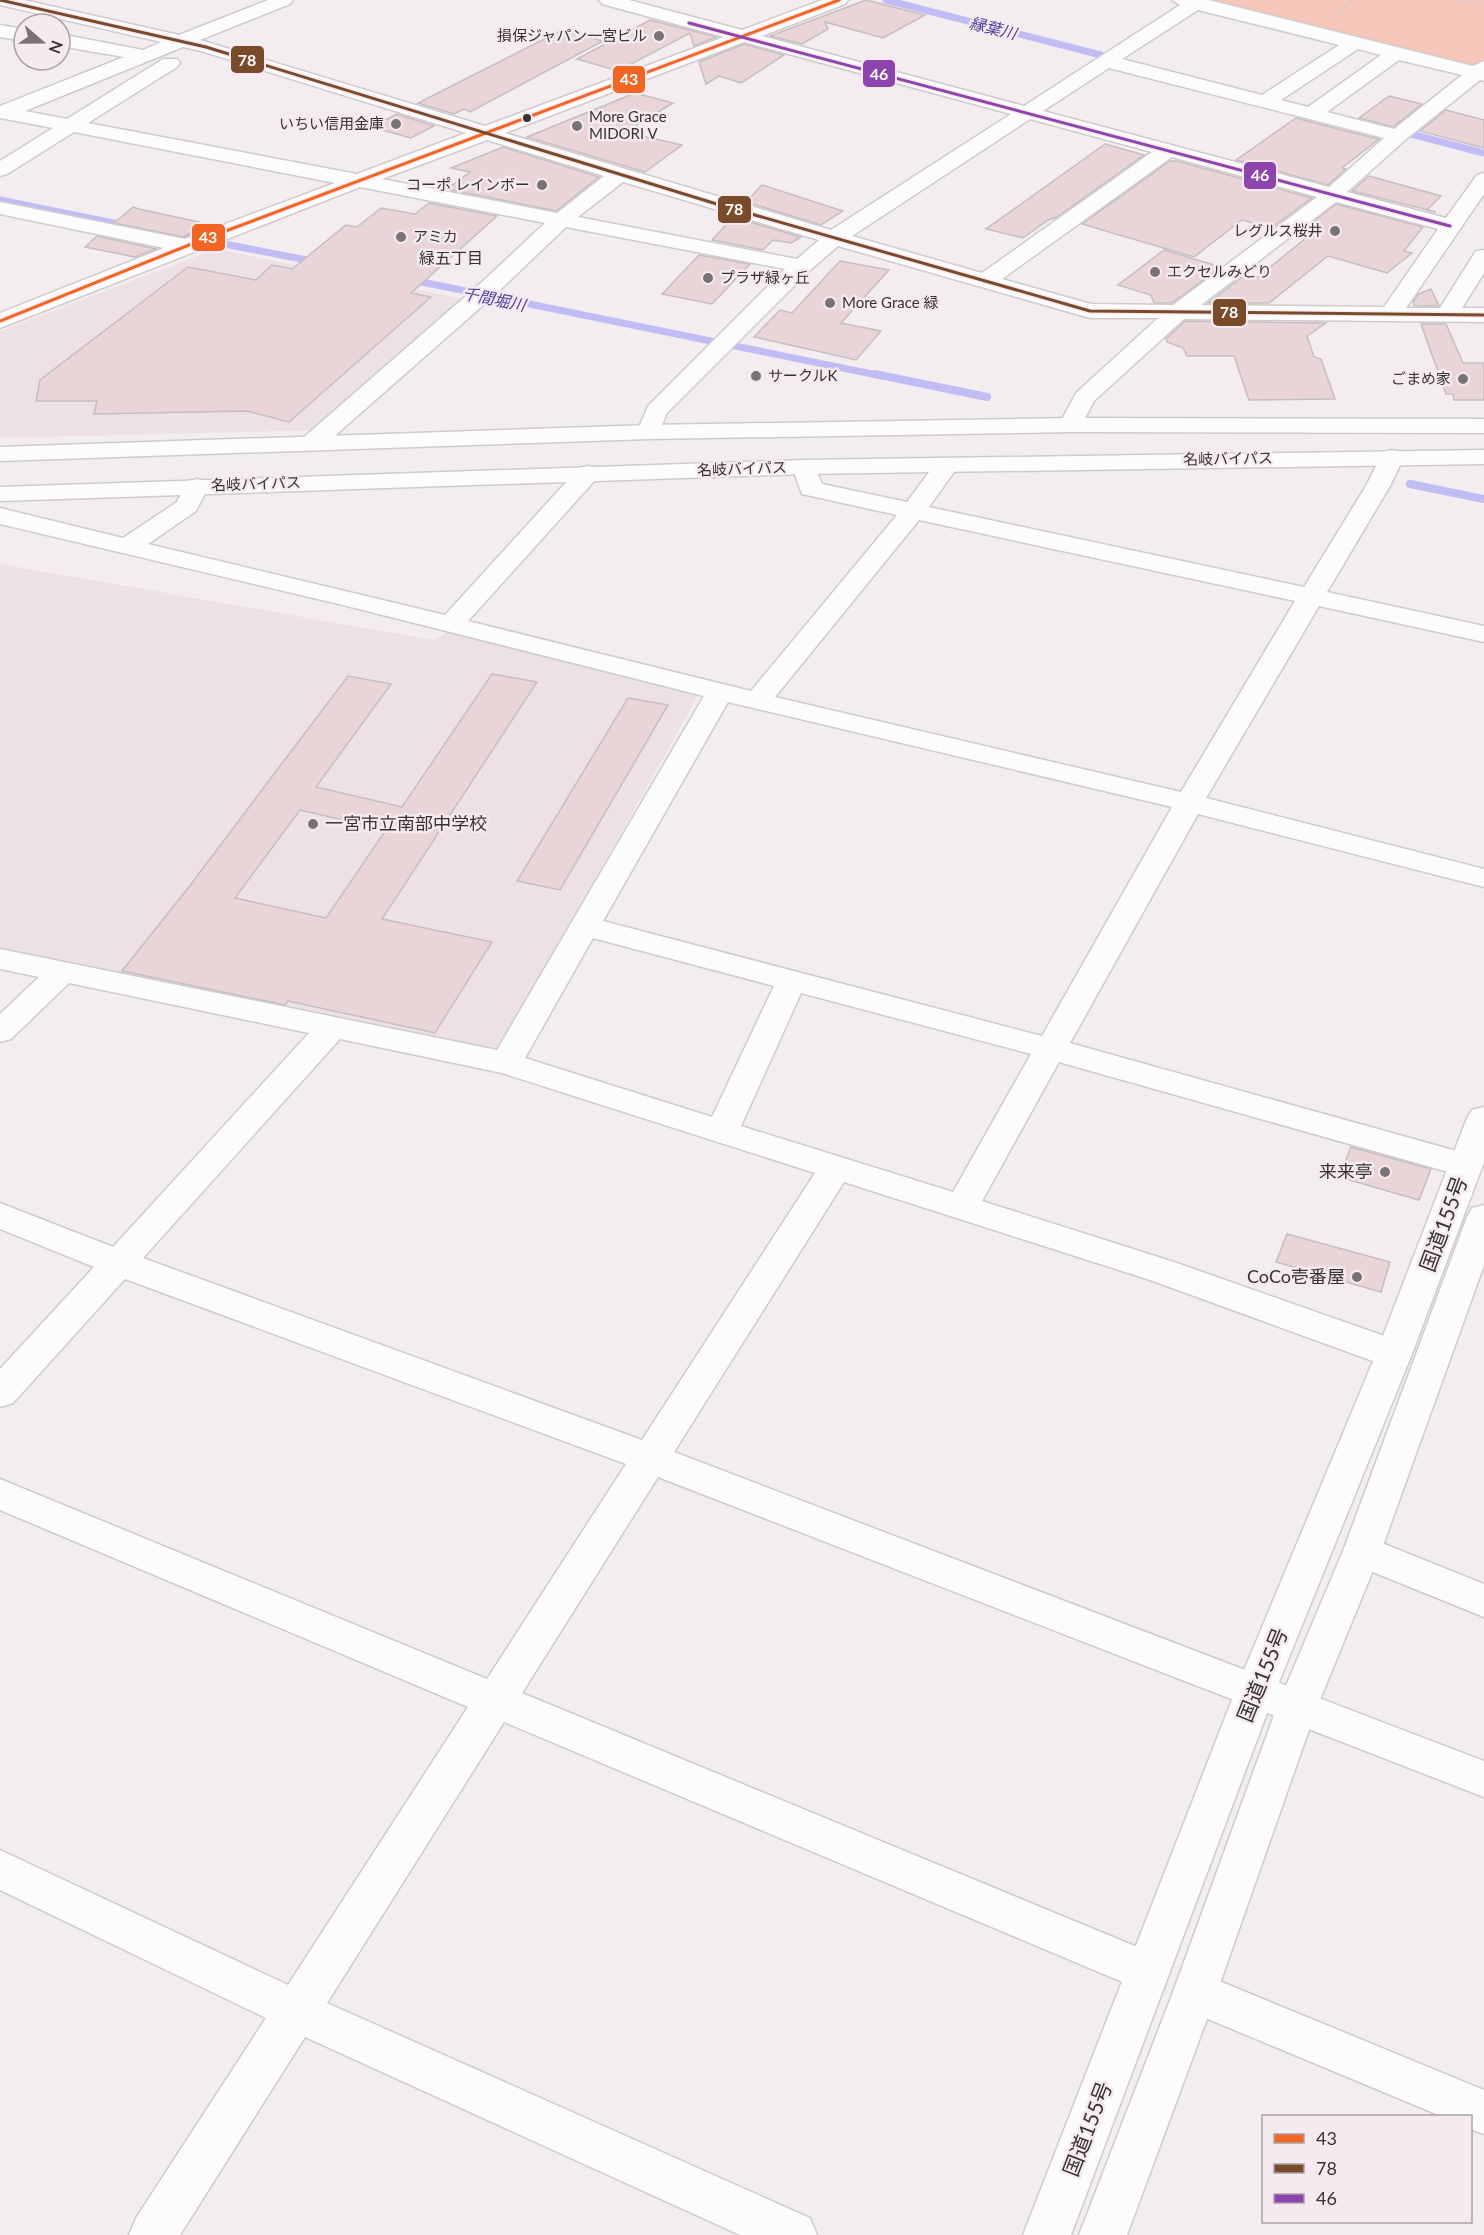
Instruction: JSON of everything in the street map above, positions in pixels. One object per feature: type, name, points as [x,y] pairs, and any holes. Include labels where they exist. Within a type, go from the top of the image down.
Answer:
[{"type":"main road","points":[[0,0],[190,43],[720,206],[1090,311],[1484,315]]},
{"type":"main road","points":[[1,113],[147,56],[190,43],[281,0]]},
{"type":"main road","points":[[608,0],[1166,152],[1450,226]]},
{"type":"main road","points":[[0,321],[199,242],[839,0]]},
{"type":"main road","points":[[649,432],[656,411],[801,266],[834,238],[1106,61],[1192,1],[1354,43],[1482,71]]},
{"type":"main road","points":[[72,42],[147,56]]},
{"type":"main road","points":[[0,170],[73,126],[190,43]]},
{"type":"main road","points":[[1266,102],[1354,43]]},
{"type":"main road","points":[[1311,114],[1396,53]]},
{"type":"main road","points":[[1106,61],[1398,136]]},
{"type":"main road","points":[[1071,424],[1084,398],[1178,312],[1333,194],[1398,136],[1482,71]]},
{"type":"main road","points":[[1,113],[801,266]]},
{"type":"main road","points":[[986,280],[1166,152]]},
{"type":"main road","points":[[312,443],[482,294],[561,220],[620,174]]},
{"type":"main road","points":[[1391,313],[1484,179]]},
{"type":"main road","points":[[0,208],[199,242]]},
{"type":"main road","points":[[1447,314],[1484,256]]},
{"type":"main road","name":"名岐バイパス","points":[[0,454],[649,432],[1071,424],[1484,426]]},
{"type":"main road","points":[[0,482],[370,462],[1030,446],[1167,447],[1262,458]]},
{"type":"main road","points":[[961,1208],[1190,802],[1378,486],[1392,457]]},
{"type":"main road","name":"名岐バイパス","points":[[0,494],[804,467],[1262,458],[1484,457]]},
{"type":"main road","points":[[757,701],[913,511],[947,465]]},
{"type":"main road","points":[[804,467],[811,489],[1484,634]]},
{"type":"main road","points":[[451,624],[588,473]]},
{"type":"main road","points":[[128,546],[187,506],[197,486]]},
{"type":"main road","points":[[6,525],[128,546],[757,701],[1190,802],[1484,878]]},
{"type":"main road","points":[[506,1063],[720,692]]},
{"type":"main road","points":[[585,926],[1051,1049],[1466,1166]]},
{"type":"main road","points":[[0,959],[506,1063],[1162,1272],[1394,1354]]},
{"type":"main road","points":[[0,1032],[63,971]]},
{"type":"main road","points":[[721,1132],[792,980]]},
{"type":"main road","points":[[0,1393],[116,1262],[332,1028]]},
{"type":"main road","name":"国道155号","points":[[1047,2235],[1255,1692],[1394,1354],[1484,1118]]},
{"type":"main road","points":[[153,2235],[836,1168]]},
{"type":"main road","points":[[0,1215],[116,1262],[650,1458],[1484,1779]]},
{"type":"main road","name":"国道155号","points":[[1103,2235],[1195,1992],[1297,1707],[1362,1551],[1481,1234]]},
{"type":"main road","points":[[0,1494],[495,1698],[1148,1972]]},
{"type":"main road","points":[[1362,1551],[1484,1601]]},
{"type":"main road","points":[[0,1869],[295,2010],[793,2235]]},
{"type":"main road","points":[[1195,1992],[1484,2112]]},
{"type":"path","points":[[1460,0],[1484,6]]},
{"type":"shaded area","points":[[1204,0],[1484,0],[1484,73]]},
{"type":"shaded area","points":[[216,249],[474,301],[327,430],[0,438],[0,331]]},
{"type":"shaded area","name":"一宮市立南部中学校","points":[[0,564],[434,640],[449,632],[698,696],[499,1050],[0,951]]},
{"type":"building","points":[[866,0],[925,15],[883,38],[825,22],[828,29],[802,44],[770,36]]},
{"type":"building","points":[[650,20],[717,37],[694,46],[690,33],[618,71],[577,59]]},
{"type":"building","points":[[562,30],[603,41],[470,112],[464,109],[454,114],[418,103]]},
{"type":"building","points":[[744,44],[784,55],[741,83],[719,76],[706,84],[699,62]]},
{"type":"building","points":[[635,93],[673,103],[625,132],[682,145],[645,172],[527,137]]},
{"type":"building","points":[[1389,96],[1422,104],[1393,127],[1359,118]]},
{"type":"building","points":[[1446,110],[1484,120],[1484,148],[1420,131]]},
{"type":"building","points":[[397,114],[434,126],[411,138],[371,127]]},
{"type":"building","points":[[1296,118],[1379,139],[1342,168],[1346,169],[1328,185],[1236,160]]},
{"type":"building","points":[[1105,144],[1144,155],[1057,217],[1048,220],[1023,238],[986,229]]},
{"type":"building","points":[[503,147],[599,177],[556,211],[447,189],[470,172],[451,168]]},
{"type":"building","points":[[1170,161],[1312,198],[1271,228],[1242,220],[1194,257],[1082,224]]},
{"type":"building","points":[[1369,176],[1441,196],[1427,210],[1352,191]]},
{"type":"building","points":[[762,185],[843,211],[821,225],[746,202]]},
{"type":"building","points":[[429,203],[497,216],[411,293],[431,297],[289,422],[247,411],[94,414],[97,401],[36,401],[40,380],[188,267],[256,280],[272,265],[292,269],[346,225],[357,227],[381,208],[415,214]]},
{"type":"building","points":[[1336,204],[1423,227],[1404,251],[1412,253],[1387,273],[1328,256],[1269,303],[1208,303],[1246,274],[1258,277],[1306,238],[1296,235]]},
{"type":"building","points":[[133,207],[204,223],[184,237],[114,223]]},
{"type":"building","points":[[733,217],[801,237],[791,243],[773,240],[763,250],[712,240]]},
{"type":"building","points":[[97,236],[156,249],[135,257],[85,247]]},
{"type":"building","points":[[1164,250],[1221,267],[1172,303],[1154,303],[1151,295],[1118,285]]},
{"type":"building","name":"プラザ緑ヶ丘","points":[[699,255],[750,264],[712,304],[662,294]]},
{"type":"building","points":[[840,261],[889,270],[841,323],[881,331],[856,360],[754,337],[780,310],[792,313]]},
{"type":"building","points":[[1431,289],[1439,306],[1414,306],[1413,302],[1418,294]]},
{"type":"building","points":[[1185,321],[1326,323],[1307,336],[1314,357],[1321,359],[1335,399],[1249,400],[1234,356],[1187,356],[1183,348],[1167,342],[1166,339]]},
{"type":"building","points":[[1421,324],[1446,324],[1463,363],[1484,363],[1484,400],[1454,400],[1453,394],[1446,394]]},
{"type":"building","points":[[492,674],[537,682],[382,919],[492,942],[435,1033],[288,1001],[285,1005],[122,971],[188,888],[348,676],[391,684],[316,787],[402,807]],"holes":[[[300,810],[386,830],[326,918],[235,898]]]},
{"type":"building","points":[[628,698],[668,705],[560,890],[517,881]]},
{"type":"building","name":"来来亭","points":[[1351,1147],[1431,1169],[1419,1200],[1339,1177]]},
{"type":"building","name":"CoCo壱番屋","points":[[1287,1234],[1390,1262],[1381,1292],[1276,1262]]},
{"type":"waterway","name":"縁葉川","points":[[886,0],[1101,55]]},
{"type":"waterway","name":"縁葉川","points":[[1411,134],[1484,153]]},
{"type":"waterway","name":"千間堀川","points":[[0,200],[128,226]]},
{"type":"waterway","name":"千間堀川","points":[[173,234],[317,262]]},
{"type":"waterway","name":"千間堀川","points":[[412,280],[882,376]]},
{"type":"waterway","name":"千間堀川","points":[[875,374],[987,397]]},
{"type":"waterway","name":"千間堀川","points":[[1410,484],[1484,499]]},
{"type":"transit line","name":"78","points":[[0,0],[206,47],[720,205],[1090,311],[1484,315]]},
{"type":"transit line","name":"43","points":[[0,321],[194,243],[839,0]]},
{"type":"transit line","name":"46","points":[[689,23],[1450,226]]},
{"type":"place","name":"損保ジャパン一宮ビル","points":[[659,36]]},
{"type":"place","name":"いちい信用金庫","points":[[396,124]]},
{"type":"place","name":"More Grace MIDORI V","points":[[577,126]]},
{"type":"place","name":"コーポ レインボー","points":[[542,185]]},
{"type":"place","name":"レグルス桜井","points":[[1335,231]]},
{"type":"place","name":"アミカ","points":[[401,237]]},
{"type":"place","name":"エクセルみどり","points":[[1155,272]]},
{"type":"place","name":"プラザ緑ヶ丘","points":[[708,278]]},
{"type":"place","name":"More Grace 緑","points":[[830,303]]},
{"type":"place","name":"サークルK","points":[[756,376]]},
{"type":"place","name":"ごまめ家","points":[[1463,379]]},
{"type":"place","name":"一宮市立南部中学校","points":[[313,824]]},
{"type":"place","name":"来来亭","points":[[1385,1172]]},
{"type":"place","name":"CoCo壱番屋","points":[[1357,1277]]},
{"type":"district","name":"緑五丁目","points":[[451,258]]}]
